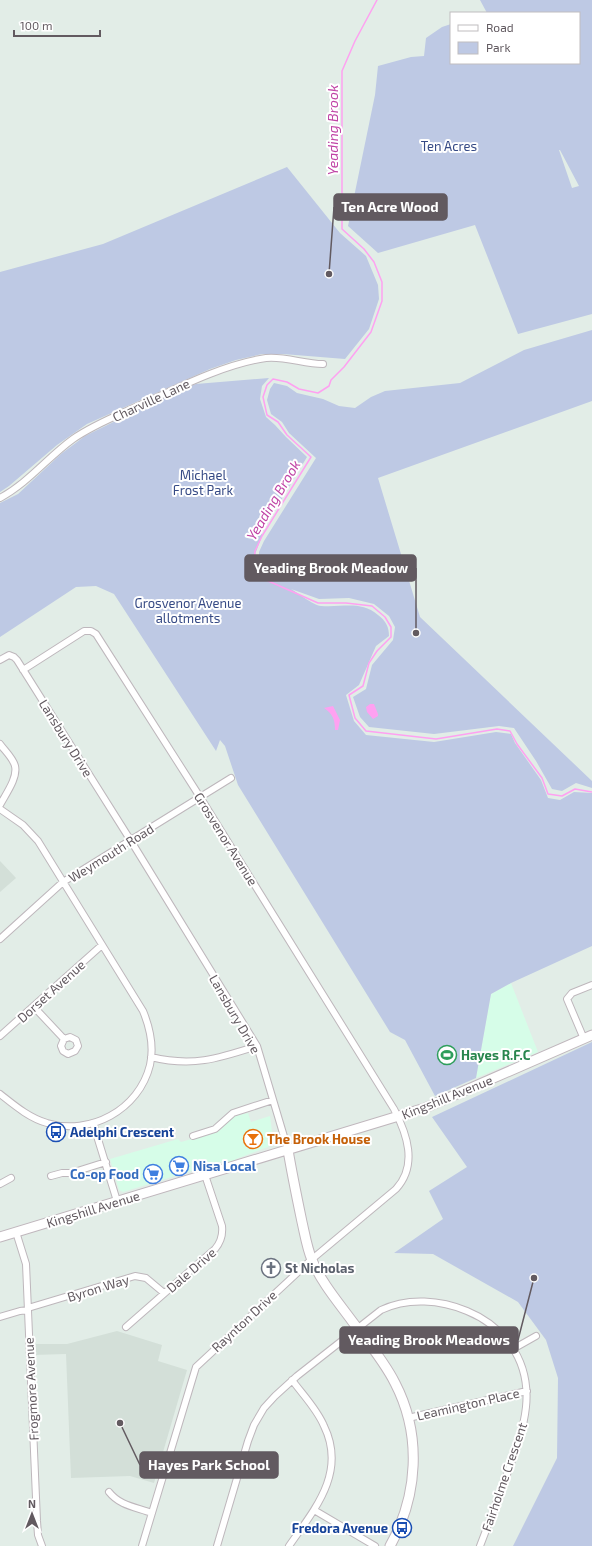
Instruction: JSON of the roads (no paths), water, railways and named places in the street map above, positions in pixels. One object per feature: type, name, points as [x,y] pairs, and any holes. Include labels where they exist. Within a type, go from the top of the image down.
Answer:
[{"type":"street","name":"Charville Lane","points":[[0,498],[16,488],[67,444],[86,430],[196,380],[246,362],[268,358],[291,359],[315,364],[323,364]]},
{"type":"street","name":"Grosvenor Avenue","points":[[23,670],[84,631],[93,631],[99,638],[200,797],[398,1117]]},
{"type":"street","name":"Lansbury Drive","points":[[0,660],[6,656],[11,656],[17,660],[131,841],[257,1046],[288,1150],[305,1234],[312,1260],[325,1283],[395,1383],[404,1402],[413,1448],[412,1484],[404,1516],[390,1546]]},
{"type":"street","points":[[0,744],[13,762],[15,772],[0,805]]},
{"type":"street","name":"Weymouth Road","points":[[0,939],[63,882],[231,778]]},
{"type":"street","points":[[0,809],[28,829],[38,841],[143,1011],[149,1030],[151,1058],[146,1076],[135,1095],[113,1114],[93,1123],[71,1126],[47,1123],[29,1115],[0,1094]]},
{"type":"street","name":"Dorset Avenue","points":[[0,1036],[102,945]]},
{"type":"street","points":[[588,1037],[567,999],[572,993],[592,985]]},
{"type":"street","points":[[34,1006],[64,1039]]},
{"type":"street","name":"Kingshill Avenue","points":[[0,1237],[425,1108],[588,1037]]},
{"type":"street","points":[[151,1058],[178,1062],[199,1062],[257,1046]]},
{"type":"street","points":[[193,1136],[215,1129],[233,1113],[273,1100]]},
{"type":"street","name":"Raynton Drive","points":[[142,1546],[196,1367],[312,1260],[403,1182],[408,1170],[409,1151],[398,1117]]},
{"type":"street","points":[[93,1123],[117,1201]]},
{"type":"street","points":[[51,1176],[62,1173],[71,1173],[106,1162]]},
{"type":"street","name":"Dale Drive","points":[[126,1327],[215,1249],[221,1240],[222,1226],[205,1175]]},
{"type":"street","points":[[0,1184],[11,1178]]},
{"type":"street","name":"Frogmore Avenue","points":[[16,1232],[26,1264],[37,1521],[38,1535],[42,1546]]},
{"type":"street","name":"Byron Way","points":[[0,1317],[135,1276],[146,1278],[164,1293]]},
{"type":"street","name":"Fairholme Crescent","points":[[217,1546],[251,1432],[264,1408],[292,1380],[377,1313],[389,1306],[408,1302],[434,1302],[453,1306],[478,1316],[498,1331],[513,1349],[524,1370],[527,1391],[521,1434],[480,1546]]},
{"type":"street","points":[[513,1349],[536,1336]]},
{"type":"street","points":[[289,1546],[322,1497],[330,1478],[331,1461],[330,1448],[324,1424],[292,1380]]},
{"type":"street","name":"Leamington Place","points":[[408,1418],[527,1391]]},
{"type":"street","points":[[109,1492],[115,1500],[121,1503],[152,1513]]},
{"type":"street","points":[[314,1510],[375,1546]]},
{"type":"waterway","name":"Yeading Brook","points":[[377,0],[355,41],[342,71],[342,229],[364,249],[374,262],[382,282],[382,301],[371,332],[344,367],[331,380],[329,386],[318,393],[299,389],[287,382],[273,379],[267,385],[263,397],[267,415],[278,422],[287,435],[311,457],[262,536],[255,551],[254,566],[257,576],[318,603],[346,603],[372,606],[385,617],[391,627],[391,637],[377,651],[369,663],[363,686],[349,695],[355,718],[366,731],[436,739],[497,729],[510,731],[517,744],[542,778],[548,794],[562,796],[575,789],[592,792]]},
{"type":"place","name":"Ten Acre Wood","points":[[329,274]]},
{"type":"place","name":"Yeading Brook Meadow","points":[[416,633]]},
{"type":"place","name":"Hayes R.F.C","points":[[447,1055]]},
{"type":"place","name":"Adelphi Crescent","points":[[56,1132]]},
{"type":"place","name":"The Brook House","points":[[253,1139]]},
{"type":"place","name":"Nisa Local","points":[[179,1166]]},
{"type":"place","name":"Co-op Food","points":[[153,1174]]},
{"type":"place","name":"St Nicholas","points":[[271,1268]]},
{"type":"place","name":"Yeading Brook Meadows","points":[[534,1278]]},
{"type":"place","name":"Hayes Park School","points":[[120,1423]]},
{"type":"place","name":"Fredora Avenue","points":[[402,1528]]},
{"type":"park label","name":"Ten Acres","points":[[449,146]]},
{"type":"park label","name":"Michael Frost Park","points":[[203,482]]},
{"type":"park label","name":"Grosvenor Avenue allotments","points":[[188,610]]}]
